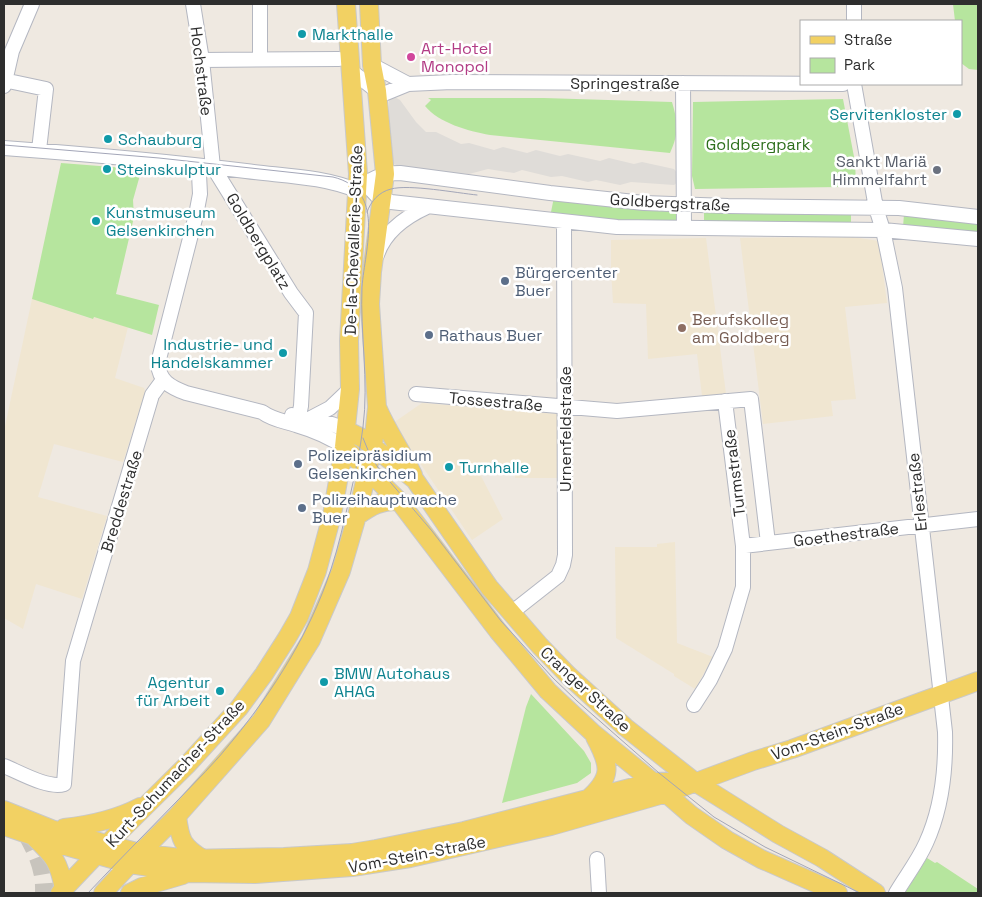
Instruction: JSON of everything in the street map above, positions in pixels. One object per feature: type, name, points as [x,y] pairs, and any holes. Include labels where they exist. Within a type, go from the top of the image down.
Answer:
[{"type":"main road","name":"De-la-Chevallerie-Straße","points":[[345,439],[350,389],[349,341],[355,220],[360,183],[344,64],[346,4]]},
{"type":"main road","name":"De-la-Chevallerie-Straße","points":[[367,470],[373,446],[377,407],[370,314],[372,272],[385,174],[381,124],[382,92],[372,65],[369,4]]},
{"type":"main road","points":[[377,407],[415,480]]},
{"type":"main road","name":"Cranger Straße","points":[[345,439],[362,438],[415,480],[489,587],[511,613],[540,646],[625,727],[695,782],[778,834],[822,858],[876,893]]},
{"type":"main road","name":"Cranger Straße","points":[[345,439],[367,470],[399,501],[498,631],[548,691],[594,734],[654,782],[691,815],[727,840],[768,862],[838,893]]},
{"type":"main road","name":"Kurt-Schumacher-Straße","points":[[62,891],[192,760],[239,708],[264,674],[299,617],[317,571],[332,516],[345,439]]},
{"type":"main road","name":"Kurt-Schumacher-Straße","points":[[103,893],[177,816],[261,721],[292,672],[319,624],[341,572],[357,516],[367,470]]},
{"type":"main road","points":[[357,516],[378,503],[387,500],[399,501]]},
{"type":"main road","name":"Vom-Stein-Straße","points":[[135,858],[188,873],[264,874],[352,867],[410,858],[551,826],[667,793],[978,680]]},
{"type":"main road","points":[[588,799],[601,788],[606,777],[604,756],[594,734]]},
{"type":"main road","name":"Vom-Stein-Straße","points":[[135,858],[203,859],[352,853],[464,831],[654,782],[695,782]]},
{"type":"main road","points":[[54,830],[88,825],[120,816],[148,804]]},
{"type":"main road","points":[[4,810],[102,849]]},
{"type":"main road","points":[[177,816],[180,836],[186,846],[203,859]]},
{"type":"main road","points":[[4,826],[32,836],[102,849],[135,858]]},
{"type":"main road","points":[[32,836],[54,857],[59,866],[62,891]]},
{"type":"main road","points":[[130,893],[142,887],[188,873]]},
{"type":"street","points":[[32,4],[8,55],[8,84],[46,89],[39,150]]},
{"type":"street","name":"Hochstraße","points":[[193,4],[202,60],[213,167]]},
{"type":"street","points":[[260,4],[260,59]]},
{"type":"street","points":[[854,4],[854,20]]},
{"type":"street","points":[[202,60],[260,59],[344,64],[382,92]]},
{"type":"street","points":[[372,65],[408,84]]},
{"type":"street","name":"Springestraße","points":[[382,92],[408,84],[452,82],[800,84]]},
{"type":"street","points":[[683,83],[684,228]]},
{"type":"street","name":"Erlestraße","points":[[854,85],[876,208],[895,288],[945,732],[946,752],[940,799],[934,821],[925,844],[896,893]]},
{"type":"street","name":"Goldbergplatz","points":[[4,148],[145,159],[331,182],[360,183]]},
{"type":"street","points":[[191,165],[200,174],[200,194],[158,363],[158,373],[174,389],[262,412],[272,418],[302,420],[330,408],[350,389]]},
{"type":"street","name":"Goldbergplatz","points":[[213,167],[291,293],[306,313],[302,420]]},
{"type":"street","name":"Goldbergstraße","points":[[360,183],[385,174],[400,173],[555,194],[632,202],[684,205],[899,208],[978,216]]},
{"type":"street","points":[[360,183],[382,200]]},
{"type":"street","name":"Goldbergstraße","points":[[382,200],[427,207],[617,226],[882,230],[978,239]]},
{"type":"street","points":[[372,272],[379,250],[387,236],[408,216],[427,207]]},
{"type":"street","name":"Urnenfeldstraße","points":[[511,613],[558,576],[565,555],[564,222]]},
{"type":"street","name":"Breddestraße","points":[[4,766],[48,784],[58,786],[64,784],[73,661],[152,395],[163,380]]},
{"type":"street","name":"Tossestraße","points":[[416,394],[625,411],[725,401]]},
{"type":"street","name":"Turmstraße","points":[[694,705],[718,664],[735,619],[743,587],[743,546],[725,401],[751,400],[768,543]]},
{"type":"street","points":[[302,420],[334,440],[345,439]]},
{"type":"street","name":"Goethestraße","points":[[743,546],[978,519]]},
{"type":"street","points":[[597,859],[599,893]]},
{"type":"shaded area","points":[[393,96],[400,100],[426,132],[436,132],[461,144],[469,143],[494,150],[503,147],[527,153],[536,150],[560,156],[568,154],[600,161],[609,158],[634,164],[642,162],[674,169],[678,174],[678,182],[674,185],[631,182],[620,185],[596,180],[588,182],[562,176],[551,177],[522,170],[514,173],[488,169],[469,174],[401,168],[391,162],[388,153],[389,101]]},
{"type":"shaded area","name":"Berufskolleg am Goldberg","points":[[852,237],[879,241],[887,303],[845,307],[856,399],[831,401],[833,416],[763,424],[740,238]]},
{"type":"shaded area","name":"Berufskolleg am Goldberg","points":[[706,238],[726,394],[702,396],[697,354],[648,359],[646,304],[613,303],[611,240]]},
{"type":"shaded area","points":[[32,299],[92,319],[93,317],[128,327],[115,378],[144,388],[145,392],[123,462],[54,444],[38,497],[107,516],[82,599],[36,584],[23,629],[4,618],[4,431]]},
{"type":"shaded area","points":[[422,403],[558,414],[558,478],[515,478],[516,471],[478,470],[503,519],[472,540],[393,423]]},
{"type":"shaded area","points":[[675,542],[677,643],[713,657],[695,689],[616,638],[615,547],[657,547],[657,544]]},
{"type":"green space","points":[[953,4],[978,4],[978,70],[969,69],[962,64],[962,20],[955,20]]},
{"type":"green space","points":[[428,98],[544,98],[672,102],[676,134],[670,153],[490,135],[463,129],[446,122],[425,106],[431,100]]},
{"type":"green space","name":"Goldbergpark","points":[[843,99],[855,162],[856,183],[842,187],[695,189],[692,176],[693,102]]},
{"type":"green space","name":"Kunstmuseum Gelsenkirchen","points":[[61,163],[138,169],[140,175],[133,200],[134,217],[116,294],[159,305],[152,335],[94,317],[93,319],[32,299]]},
{"type":"green space","points":[[554,197],[672,208],[680,212],[679,219],[638,222],[550,217]]},
{"type":"green space","points":[[704,209],[851,210],[851,225],[704,225]]},
{"type":"green space","points":[[904,214],[978,221],[978,233],[903,227]]},
{"type":"green space","points":[[531,694],[584,751],[591,763],[591,773],[577,783],[502,803],[526,707]]},
{"type":"green space","points":[[927,858],[935,863],[937,862],[978,889],[978,893],[905,893]]},
{"type":"tunnel","points":[[26,833],[40,862],[44,893]]},
{"type":"tram line","points":[[4,145],[159,158],[333,177],[350,184],[360,194],[366,207],[368,222],[362,287],[365,375],[363,427],[356,471],[341,533],[323,592],[290,659],[248,721],[213,764],[88,893]]},
{"type":"tram line","points":[[367,212],[379,195],[391,189],[421,188],[477,195]]},
{"type":"tram line","points":[[363,438],[370,455],[379,469],[432,531],[501,621],[553,678],[577,701],[659,773],[714,817],[765,847],[860,893]]},
{"type":"place","name":"Markthalle","points":[[302,34]]},
{"type":"place","name":"Art-Hotel Monopol","points":[[411,57]]},
{"type":"place","name":"Servitenkloster","points":[[957,114]]},
{"type":"place","name":"Schauburg","points":[[108,139]]},
{"type":"place","name":"Steinskulptur","points":[[107,169]]},
{"type":"place","name":"Sankt Mariä Himmelfahrt","points":[[937,170]]},
{"type":"place","name":"Kunstmuseum Gelsenkirchen","points":[[96,221]]},
{"type":"place","name":"Bürgercenter Buer","points":[[505,281]]},
{"type":"place","name":"Berufskolleg am Goldberg","points":[[682,328]]},
{"type":"place","name":"Rathaus Buer","points":[[429,335]]},
{"type":"place","name":"Industrie- und Handelskammer","points":[[283,353]]},
{"type":"place","name":"Polizeipräsidium Gelsenkirchen","points":[[298,464]]},
{"type":"place","name":"Turnhalle","points":[[449,467]]},
{"type":"place","name":"Polizeihauptwache Buer","points":[[302,508]]},
{"type":"place","name":"BMW Autohaus AHAG","points":[[324,682]]},
{"type":"place","name":"Agentur für Arbeit","points":[[220,691]]}]
